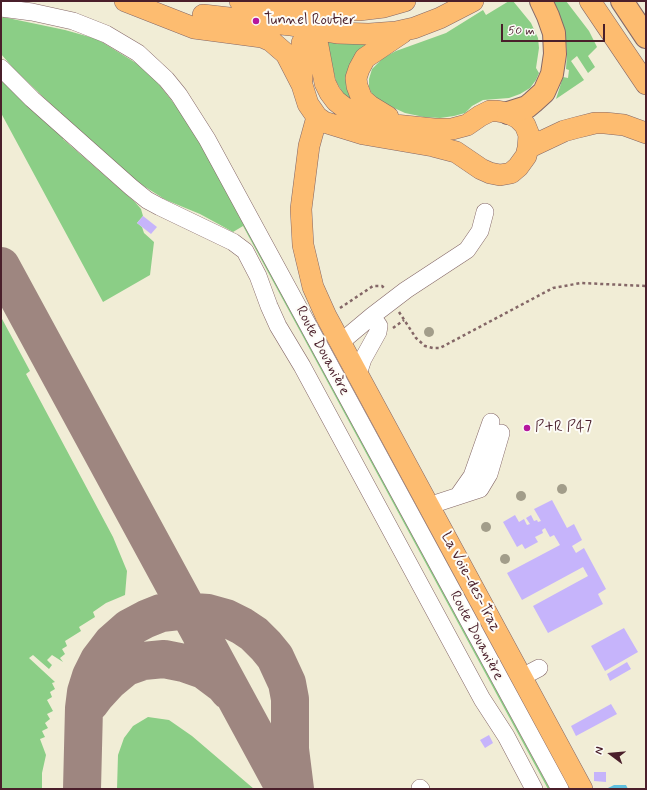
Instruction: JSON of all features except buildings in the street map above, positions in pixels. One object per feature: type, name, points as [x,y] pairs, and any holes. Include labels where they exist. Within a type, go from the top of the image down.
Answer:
[{"type":"highway","points":[[508,113],[527,106],[533,102],[544,92],[552,74],[555,54],[554,33],[541,1]]},
{"type":"highway","points":[[622,1],[646,37]]},
{"type":"main road","points":[[125,1],[194,28],[262,37],[271,41],[286,54],[302,85],[308,104],[317,117],[336,127],[363,134],[434,146],[456,152],[481,169],[500,175],[511,173],[523,162],[528,148],[529,135],[525,125],[518,118],[508,113],[497,110],[490,111],[484,113],[467,125],[452,129],[434,129],[385,124],[366,118],[345,108],[336,101],[324,83],[318,46],[310,29]]},
{"type":"main road","points":[[132,1],[171,11],[353,34],[405,31]]},
{"type":"main road","points":[[241,1],[311,4],[344,9],[362,5],[391,5],[406,1]]},
{"type":"main road","points":[[412,127],[389,118],[362,99],[356,82],[359,69],[365,58],[405,31],[440,18],[472,1]]},
{"type":"main road","points":[[582,1],[617,41]]},
{"type":"main road","points":[[590,1],[646,84]]},
{"type":"main road","points":[[302,85],[302,43],[310,29],[311,4]]},
{"type":"main road","name":"La Voie-des-Traz","points":[[317,117],[309,146],[301,209],[302,245],[313,286],[326,316],[428,506],[530,673],[582,789]]},
{"type":"main road","points":[[474,164],[468,152],[468,138],[470,128],[475,119]]},
{"type":"main road","points":[[528,148],[575,128],[596,124],[605,123],[624,125],[646,133]]},
{"type":"main road","points":[[309,146],[320,134],[336,127]]},
{"type":"street","name":"Route Douanière","points":[[1,8],[32,12],[73,21],[106,34],[138,53],[166,79],[179,95],[207,139],[560,789]]},
{"type":"street","points":[[1,68],[130,187],[147,200],[160,208],[233,242],[245,251],[258,276],[278,326],[302,366],[482,699],[506,736],[534,789]]},
{"type":"street","points":[[340,342],[392,300],[467,250],[480,231],[485,212]]},
{"type":"street","points":[[358,374],[378,332],[379,326],[372,316]]},
{"type":"street","points":[[428,506],[480,489],[489,474],[496,428],[472,476],[458,496]]},
{"type":"path","points":[[326,316],[373,286],[382,286],[416,338],[425,346],[440,348],[553,288],[581,283],[646,286]]},
{"type":"green space","points":[[509,1],[513,1],[531,23],[538,38],[539,48],[536,68],[539,73],[530,88],[509,98],[483,100],[472,106],[465,113],[440,118],[424,117],[405,113],[379,101],[372,94],[369,87],[369,79],[372,69],[383,58],[396,51],[446,33],[483,10],[486,15]]},
{"type":"green space","points":[[546,1],[566,1],[589,31],[597,47],[588,56],[595,67],[588,73],[577,56],[571,61],[584,80],[556,99],[563,77],[568,78],[569,70],[566,69],[566,41],[561,22]]},
{"type":"green space","points":[[3,17],[65,30],[97,39],[136,63],[157,82],[180,111],[199,141],[550,789],[548,789],[243,226],[233,232],[200,214],[166,200],[134,180],[59,114],[61,112],[58,111],[14,69],[1,54],[1,19]]},
{"type":"green space","points":[[328,42],[343,44],[370,44],[355,98],[350,100],[343,93],[336,81],[331,63]]},
{"type":"green space","points":[[1,79],[64,136],[63,139],[135,202],[141,209],[143,216],[137,223],[142,227],[144,233],[154,242],[150,275],[103,302],[1,113]]},
{"type":"green space","points":[[1,317],[30,371],[26,374],[113,537],[127,571],[125,595],[106,603],[93,612],[95,617],[79,627],[81,631],[65,641],[67,646],[62,649],[65,654],[60,658],[63,662],[52,655],[47,660],[52,665],[49,669],[33,655],[29,658],[55,682],[52,683],[55,689],[50,692],[52,697],[47,700],[53,711],[47,714],[50,719],[45,723],[48,728],[42,731],[45,737],[40,739],[46,755],[42,773],[42,789],[1,789]]},
{"type":"green space","points":[[148,717],[169,720],[192,736],[254,789],[117,789],[118,755],[124,738],[133,726]]},
{"type":"water","points":[[614,785],[626,785],[628,789],[606,789]]},
{"type":"taxiway","points":[[1,266],[285,789]]},
{"type":"taxiway","points":[[82,789],[84,708],[86,692],[91,676],[99,660],[112,643],[129,628],[161,613],[179,611],[208,613],[226,618],[254,634],[275,657],[287,683],[290,699],[290,749],[295,789]]},
{"type":"taxiway","points":[[90,703],[108,682],[126,667],[143,661],[164,659],[184,663],[204,670],[224,685],[229,691]]},
{"type":"place","name":"Tunnel Routier","points":[[256,21]]},
{"type":"place","name":"P+R P47","points":[[527,428]]}]
